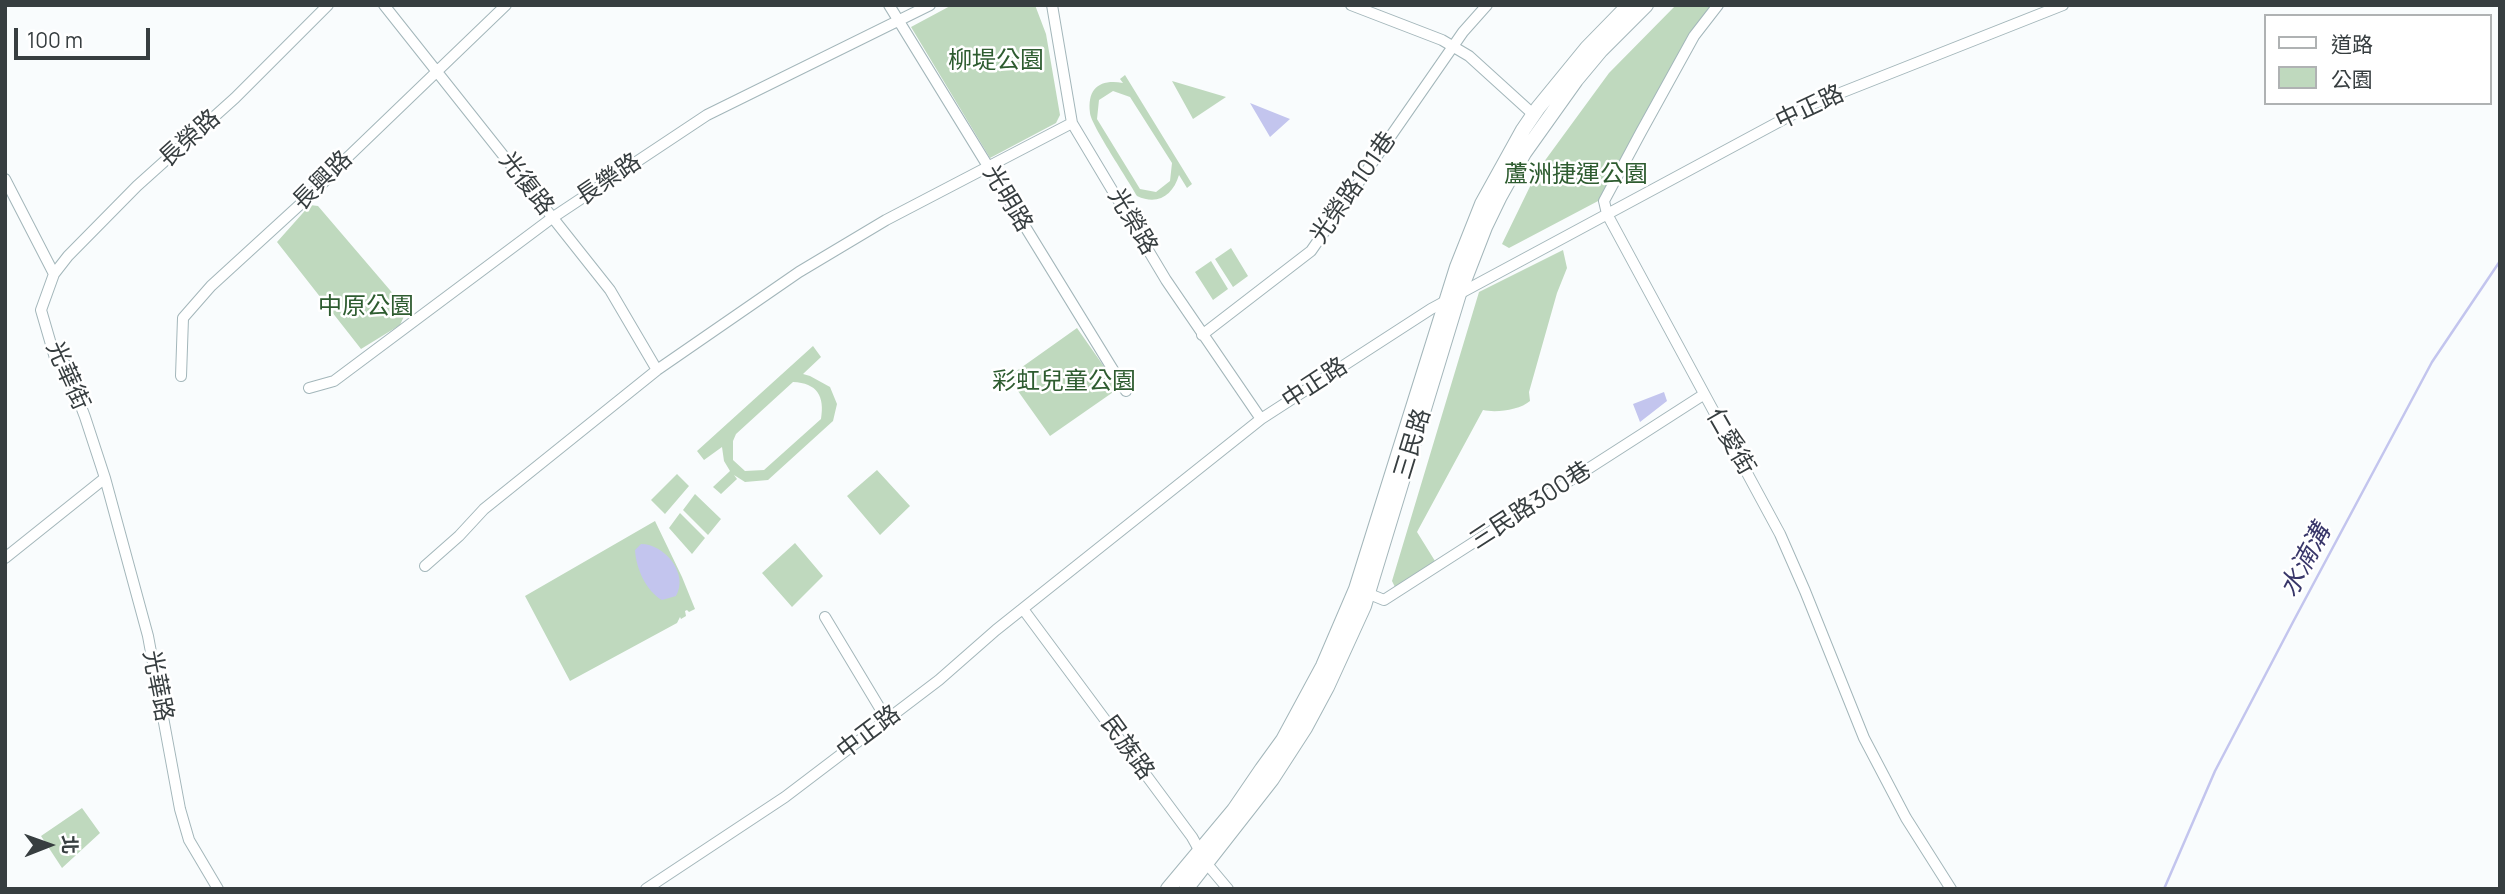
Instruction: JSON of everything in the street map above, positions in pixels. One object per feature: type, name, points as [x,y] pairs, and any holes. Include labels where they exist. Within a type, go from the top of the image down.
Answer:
[{"type":"main road","name":"三民路","points":[[1186,889],[1272,779],[1305,728],[1326,687],[1362,591],[1452,297],[1457,267],[1482,204],[1534,115],[1587,48],[1629,5]]},
{"type":"main road","name":"三民路","points":[[1452,297],[1524,153],[1576,80],[1601,50],[1646,5]]},
{"type":"main road","name":"三民路","points":[[1168,889],[1234,810],[1283,740],[1362,591]]},
{"type":"street","name":"長榮路","points":[[54,274],[68,256],[137,186],[235,98],[328,5]]},
{"type":"street","name":"光復路","points":[[384,5],[610,290],[657,370]]},
{"type":"street","name":"長興路","points":[[181,376],[183,318],[211,286],[317,189],[506,5]]},
{"type":"street","name":"光明路","points":[[889,5],[1126,391]]},
{"type":"street","name":"長樂路","points":[[309,388],[334,381],[552,218],[707,114],[930,5]]},
{"type":"street","name":"光榮路","points":[[1052,5],[1072,123],[1202,335],[1261,419]]},
{"type":"street","points":[[1351,5],[1469,56],[1534,115]]},
{"type":"street","name":"光榮路101巷","points":[[1202,335],[1311,251],[1453,47],[1487,5]]},
{"type":"street","points":[[1607,214],[1604,201],[1694,36],[1718,5]]},
{"type":"street","name":"中正路","points":[[646,889],[785,797],[887,720],[1261,419],[1452,297],[1810,105],[2063,5]]},
{"type":"street","points":[[425,566],[484,509],[657,370],[799,272],[886,220],[1072,123]]},
{"type":"street","points":[[5,179],[54,274]]},
{"type":"street","name":"仁愛街","points":[[1607,214],[1703,396],[1780,534],[1864,738],[1906,818],[1951,889]]},
{"type":"street","name":"光華街","points":[[54,274],[41,310],[45,327],[55,358],[65,364],[105,478]]},
{"type":"street","name":"三民路300巷","points":[[1362,591],[1384,600],[1703,396]]},
{"type":"street","points":[[5,558],[105,478]]},
{"type":"street","name":"光華路","points":[[105,478],[148,636],[180,809],[189,840],[218,889]]},
{"type":"street","name":"民族路","points":[[1023,609],[1228,889]]},
{"type":"street","points":[[825,617],[887,720]]},
{"type":"street","points":[[668,876],[673,889]]},
{"type":"green space","name":"柳堤公園","points":[[952,5],[1035,5],[1046,34],[1060,115],[1056,123],[990,158],[911,27]]},
{"type":"green space","name":"蘆洲捷運公園","points":[[1676,5],[1716,5],[1600,200],[1509,248],[1502,244],[1538,170],[1609,73]]},
{"type":"green space","points":[[1125,75],[1192,184],[1187,188],[1179,175],[1173,188],[1164,197],[1152,200],[1137,196],[1103,141],[1090,113],[1091,97],[1097,87],[1108,82],[1123,83],[1120,79]],"holes":[[[1113,91],[1130,97],[1172,163],[1170,181],[1156,192],[1140,189],[1097,119],[1099,100]]]},
{"type":"green space","points":[[1172,81],[1226,97],[1193,119]]},
{"type":"green space","name":"中原公園","points":[[310,205],[318,206],[407,310],[400,325],[361,349],[277,242]]},
{"type":"green space","points":[[1231,248],[1248,276],[1233,287],[1215,259]]},
{"type":"green space","points":[[1563,250],[1567,268],[1557,293],[1529,392],[1530,401],[1508,410],[1483,410],[1417,532],[1435,561],[1395,587],[1392,581],[1479,292]]},
{"type":"green space","points":[[1211,261],[1228,289],[1213,300],[1195,272]]},
{"type":"green space","name":"彩虹兒童公園","points":[[1077,328],[1119,388],[1050,436],[1008,377]]},
{"type":"green space","points":[[813,346],[821,357],[803,374],[830,387],[837,404],[833,421],[768,480],[745,482],[734,475],[737,479],[721,494],[713,487],[730,471],[724,461],[722,447],[704,460],[697,451]],"holes":[[[793,382],[818,392],[822,404],[821,419],[764,470],[745,471],[733,460],[733,441],[736,434]]]},
{"type":"green space","points":[[877,470],[910,506],[880,535],[847,496]]},
{"type":"green space","points":[[677,474],[689,486],[665,514],[651,500]]},
{"type":"green space","points":[[695,494],[721,519],[708,535],[683,510]]},
{"type":"green space","points":[[680,513],[705,538],[692,554],[669,528]]},
{"type":"green space","points":[[655,521],[695,609],[685,611],[686,616],[681,619],[680,617],[677,623],[570,681],[525,596]]},
{"type":"green space","points":[[795,543],[823,576],[792,607],[762,573]]},
{"type":"green space","points":[[82,808],[100,833],[62,868],[41,836]]},
{"type":"water","points":[[1250,103],[1290,119],[1270,137]]},
{"type":"water","points":[[1664,392],[1667,401],[1640,422],[1633,404]]},
{"type":"water","points":[[641,544],[658,549],[672,562],[679,579],[676,596],[662,600],[647,585],[636,557],[635,550]]},
{"type":"waterway","name":"水湳溝","points":[[2164,889],[2215,771],[2432,362],[2500,261]]}]
